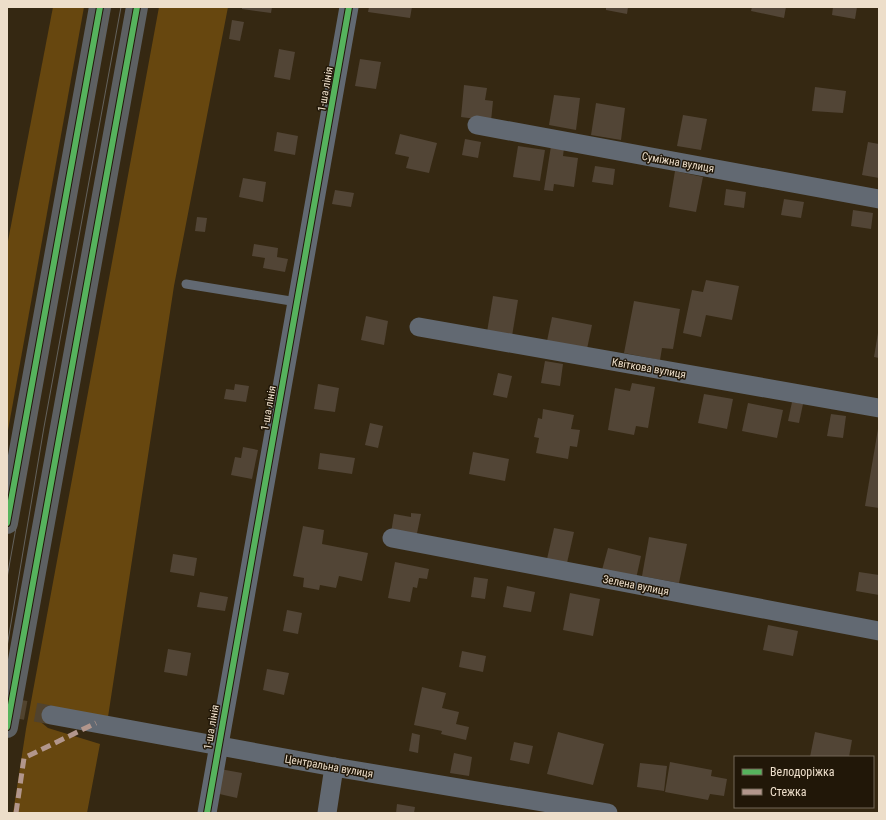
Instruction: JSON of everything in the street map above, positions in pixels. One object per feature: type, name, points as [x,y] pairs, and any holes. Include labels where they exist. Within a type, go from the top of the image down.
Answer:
[{"type":"main road","points":[[7,523],[100,7]]},
{"type":"main road","points":[[7,727],[137,7]]},
{"type":"street","name":"1-ша лінія","points":[[207,813],[349,7]]},
{"type":"street","name":"Суміжна вулиця","points":[[477,125],[879,199]]},
{"type":"street","name":"Квіткова вулиця","points":[[419,327],[879,408]]},
{"type":"street","name":"Зелена вулиця","points":[[392,538],[879,631]]},
{"type":"street","name":"Центральна вулиця","points":[[52,715],[334,767],[608,813]]},
{"type":"street","points":[[326,813],[334,767]]},
{"type":"lane","points":[[186,284],[297,302]]},
{"type":"shaded area","points":[[53,7],[84,7],[7,436],[7,246]]},
{"type":"shaded area","points":[[159,7],[228,7],[174,286],[108,717],[39,709],[36,718],[48,728],[100,744],[87,813],[13,813],[26,729]]},
{"type":"building","points":[[242,7],[272,7],[271,13],[242,9]]},
{"type":"building","points":[[369,7],[412,7],[410,18],[368,12]]},
{"type":"building","points":[[606,7],[628,7],[627,14],[606,10]]},
{"type":"building","points":[[752,7],[786,7],[784,18],[751,11]]},
{"type":"building","points":[[833,7],[857,7],[855,19],[832,15]]},
{"type":"building","points":[[232,20],[244,22],[240,41],[229,39]]},
{"type":"building","points":[[279,49],[295,52],[290,80],[274,77]]},
{"type":"building","points":[[360,59],[381,62],[376,89],[355,86]]},
{"type":"building","points":[[464,85],[487,88],[485,100],[493,101],[491,121],[461,117]]},
{"type":"building","points":[[815,87],[846,91],[843,113],[812,111]]},
{"type":"building","points":[[554,95],[580,98],[576,130],[549,125]]},
{"type":"building","points":[[596,103],[625,108],[621,140],[591,135]]},
{"type":"building","points":[[683,115],[707,119],[701,150],[677,146]]},
{"type":"building","points":[[277,132],[298,136],[295,155],[274,151]]},
{"type":"building","points":[[400,134],[437,143],[429,173],[406,168],[409,157],[395,154]]},
{"type":"building","points":[[465,139],[481,142],[478,158],[462,155]]},
{"type":"building","points":[[868,142],[879,144],[879,178],[862,175]]},
{"type":"building","points":[[518,146],[545,150],[540,181],[513,177]]},
{"type":"building","points":[[551,146],[564,148],[563,156],[578,158],[574,187],[554,184],[553,191],[544,190]]},
{"type":"building","points":[[595,166],[615,169],[613,185],[592,182]]},
{"type":"building","points":[[675,171],[703,177],[696,212],[669,207]]},
{"type":"building","points":[[243,178],[266,182],[263,202],[239,197]]},
{"type":"building","points":[[726,189],[746,192],[744,208],[724,205]]},
{"type":"building","points":[[335,190],[354,193],[351,207],[332,204]]},
{"type":"building","points":[[784,199],[804,202],[801,218],[781,215]]},
{"type":"building","points":[[853,210],[873,213],[871,229],[851,226]]},
{"type":"building","points":[[197,217],[207,218],[205,232],[195,231]]},
{"type":"building","points":[[254,244],[278,248],[277,257],[288,259],[285,272],[263,268],[265,258],[252,256]]},
{"type":"building","points":[[706,280],[739,286],[732,320],[706,315],[701,337],[683,333],[692,290],[703,292]]},
{"type":"building","points":[[493,296],[518,300],[512,336],[487,332]]},
{"type":"building","points":[[634,301],[680,309],[673,349],[662,348],[660,360],[624,353]]},
{"type":"building","points":[[366,316],[388,321],[384,345],[361,340]]},
{"type":"building","points":[[552,317],[592,325],[587,349],[547,341]]},
{"type":"building","points":[[879,333],[879,358],[874,357]]},
{"type":"building","points":[[545,361],[563,364],[560,386],[541,383]]},
{"type":"building","points":[[498,373],[512,376],[507,398],[493,395]]},
{"type":"building","points":[[632,383],[655,387],[648,428],[636,426],[634,435],[608,430],[615,388],[630,391]]},
{"type":"building","points":[[235,384],[249,386],[246,402],[224,399],[226,389],[234,390]]},
{"type":"building","points":[[318,384],[339,388],[335,412],[314,409]]},
{"type":"building","points":[[704,394],[733,399],[727,429],[698,423]]},
{"type":"building","points":[[792,402],[803,404],[799,423],[788,421]]},
{"type":"building","points":[[748,403],[783,410],[777,438],[742,431]]},
{"type":"building","points":[[543,409],[574,415],[571,429],[580,430],[577,447],[570,446],[568,459],[536,453],[539,438],[534,437],[538,418],[542,419]]},
{"type":"building","points":[[831,414],[846,416],[843,438],[827,436]]},
{"type":"building","points":[[370,423],[383,426],[378,448],[365,445]]},
{"type":"building","points":[[879,429],[879,508],[865,506]]},
{"type":"building","points":[[243,447],[258,450],[252,479],[231,475],[235,457],[241,458]]},
{"type":"building","points":[[473,452],[509,459],[505,481],[469,474]]},
{"type":"building","points":[[320,453],[355,458],[352,474],[318,469]]},
{"type":"building","points":[[411,513],[421,514],[416,538],[391,533],[394,514],[411,517]]},
{"type":"building","points":[[303,526],[324,530],[322,544],[368,553],[362,581],[339,576],[336,588],[320,585],[319,590],[303,587],[304,578],[293,576]]},
{"type":"building","points":[[554,528],[574,532],[567,563],[547,559]]},
{"type":"building","points":[[649,537],[687,544],[679,583],[642,576]]},
{"type":"building","points":[[608,548],[641,556],[636,579],[602,570]]},
{"type":"building","points":[[173,554],[197,558],[194,576],[170,572]]},
{"type":"building","points":[[395,562],[429,569],[427,579],[419,578],[417,588],[413,587],[410,602],[388,598]]},
{"type":"building","points":[[859,572],[879,575],[879,595],[856,591]]},
{"type":"building","points":[[474,577],[488,579],[485,599],[471,597]]},
{"type":"building","points":[[507,586],[535,592],[531,612],[503,607]]},
{"type":"building","points":[[200,592],[228,597],[225,611],[197,607]]},
{"type":"building","points":[[570,593],[600,599],[593,636],[563,630]]},
{"type":"building","points":[[287,610],[302,613],[298,634],[283,631]]},
{"type":"building","points":[[768,625],[798,631],[793,656],[763,650]]},
{"type":"building","points":[[168,649],[191,653],[187,676],[164,672]]},
{"type":"building","points":[[462,651],[486,656],[483,672],[459,667]]},
{"type":"building","points":[[267,669],[289,673],[284,695],[263,690]]},
{"type":"building","points":[[422,687],[446,693],[442,708],[459,712],[456,724],[469,727],[466,740],[441,734],[442,731],[414,725]]},
{"type":"building","points":[[558,732],[604,744],[593,785],[547,774]]},
{"type":"building","points":[[815,732],[852,740],[849,756],[810,756]]},
{"type":"building","points":[[412,733],[420,735],[418,753],[409,751]]},
{"type":"building","points":[[514,742],[533,746],[529,764],[510,760]]},
{"type":"building","points":[[454,753],[472,757],[469,776],[450,773]]},
{"type":"building","points":[[670,762],[712,770],[711,776],[727,779],[724,796],[710,794],[708,800],[665,792]]},
{"type":"building","points":[[640,763],[667,766],[664,791],[637,787]]},
{"type":"building","points":[[220,769],[242,773],[237,798],[215,793]]},
{"type":"building","points":[[397,804],[415,807],[414,813],[396,813]]},
{"type":"tunnel","points":[[7,707],[51,715]]},
{"type":"tram line","points":[[7,578],[109,7]]},
{"type":"tram line","points":[[7,647],[44,427],[121,7]]},
{"type":"marked path","points":[[16,813],[24,758],[96,723]]},
{"type":"cycle path","points":[[7,523],[100,7]]},
{"type":"cycle path","points":[[7,727],[137,7]]},
{"type":"cycle path","points":[[207,813],[349,7]]}]
